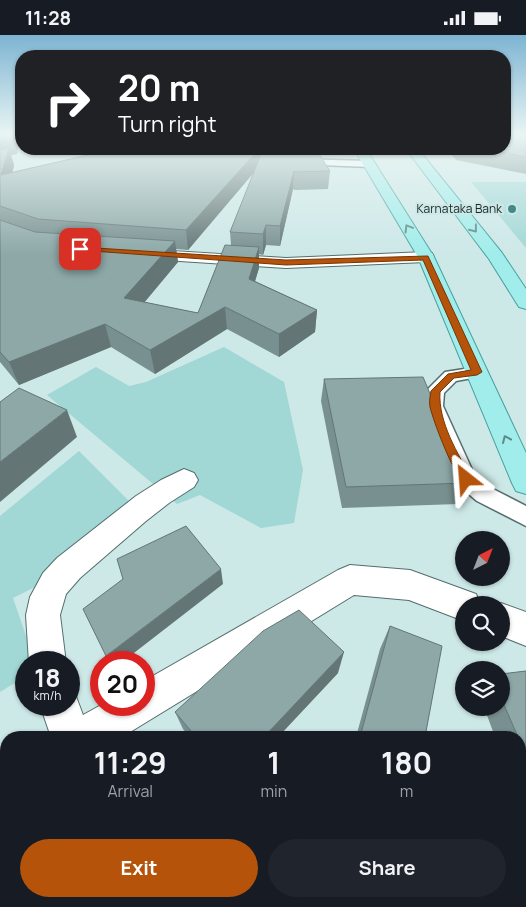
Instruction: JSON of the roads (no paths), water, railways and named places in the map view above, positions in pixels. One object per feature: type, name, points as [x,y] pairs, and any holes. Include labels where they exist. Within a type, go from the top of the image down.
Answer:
[{"type":"main road","points":[[375,174],[426,257],[526,483]]},
{"type":"main road","points":[[431,174],[496,257],[526,303]]},
{"type":"street","points":[[128,253],[286,263],[426,257]]},
{"type":"street","points":[[46,651],[43,635],[43,613],[50,588],[73,565],[137,511],[170,487],[184,480]]},
{"type":"street","points":[[155,695],[350,580],[410,585],[455,602]]},
{"type":"street","points":[[510,623],[526,629]]},
{"type":"street","points":[[64,716],[69,731]]},
{"type":"street","points":[[94,731],[120,716]]},
{"type":"lane","points":[[477,372],[451,376],[435,391],[434,406],[452,453],[466,479],[485,495],[526,517]]},
{"type":"place","name":"Karnataka Bank","points":[[512,209]]}]
